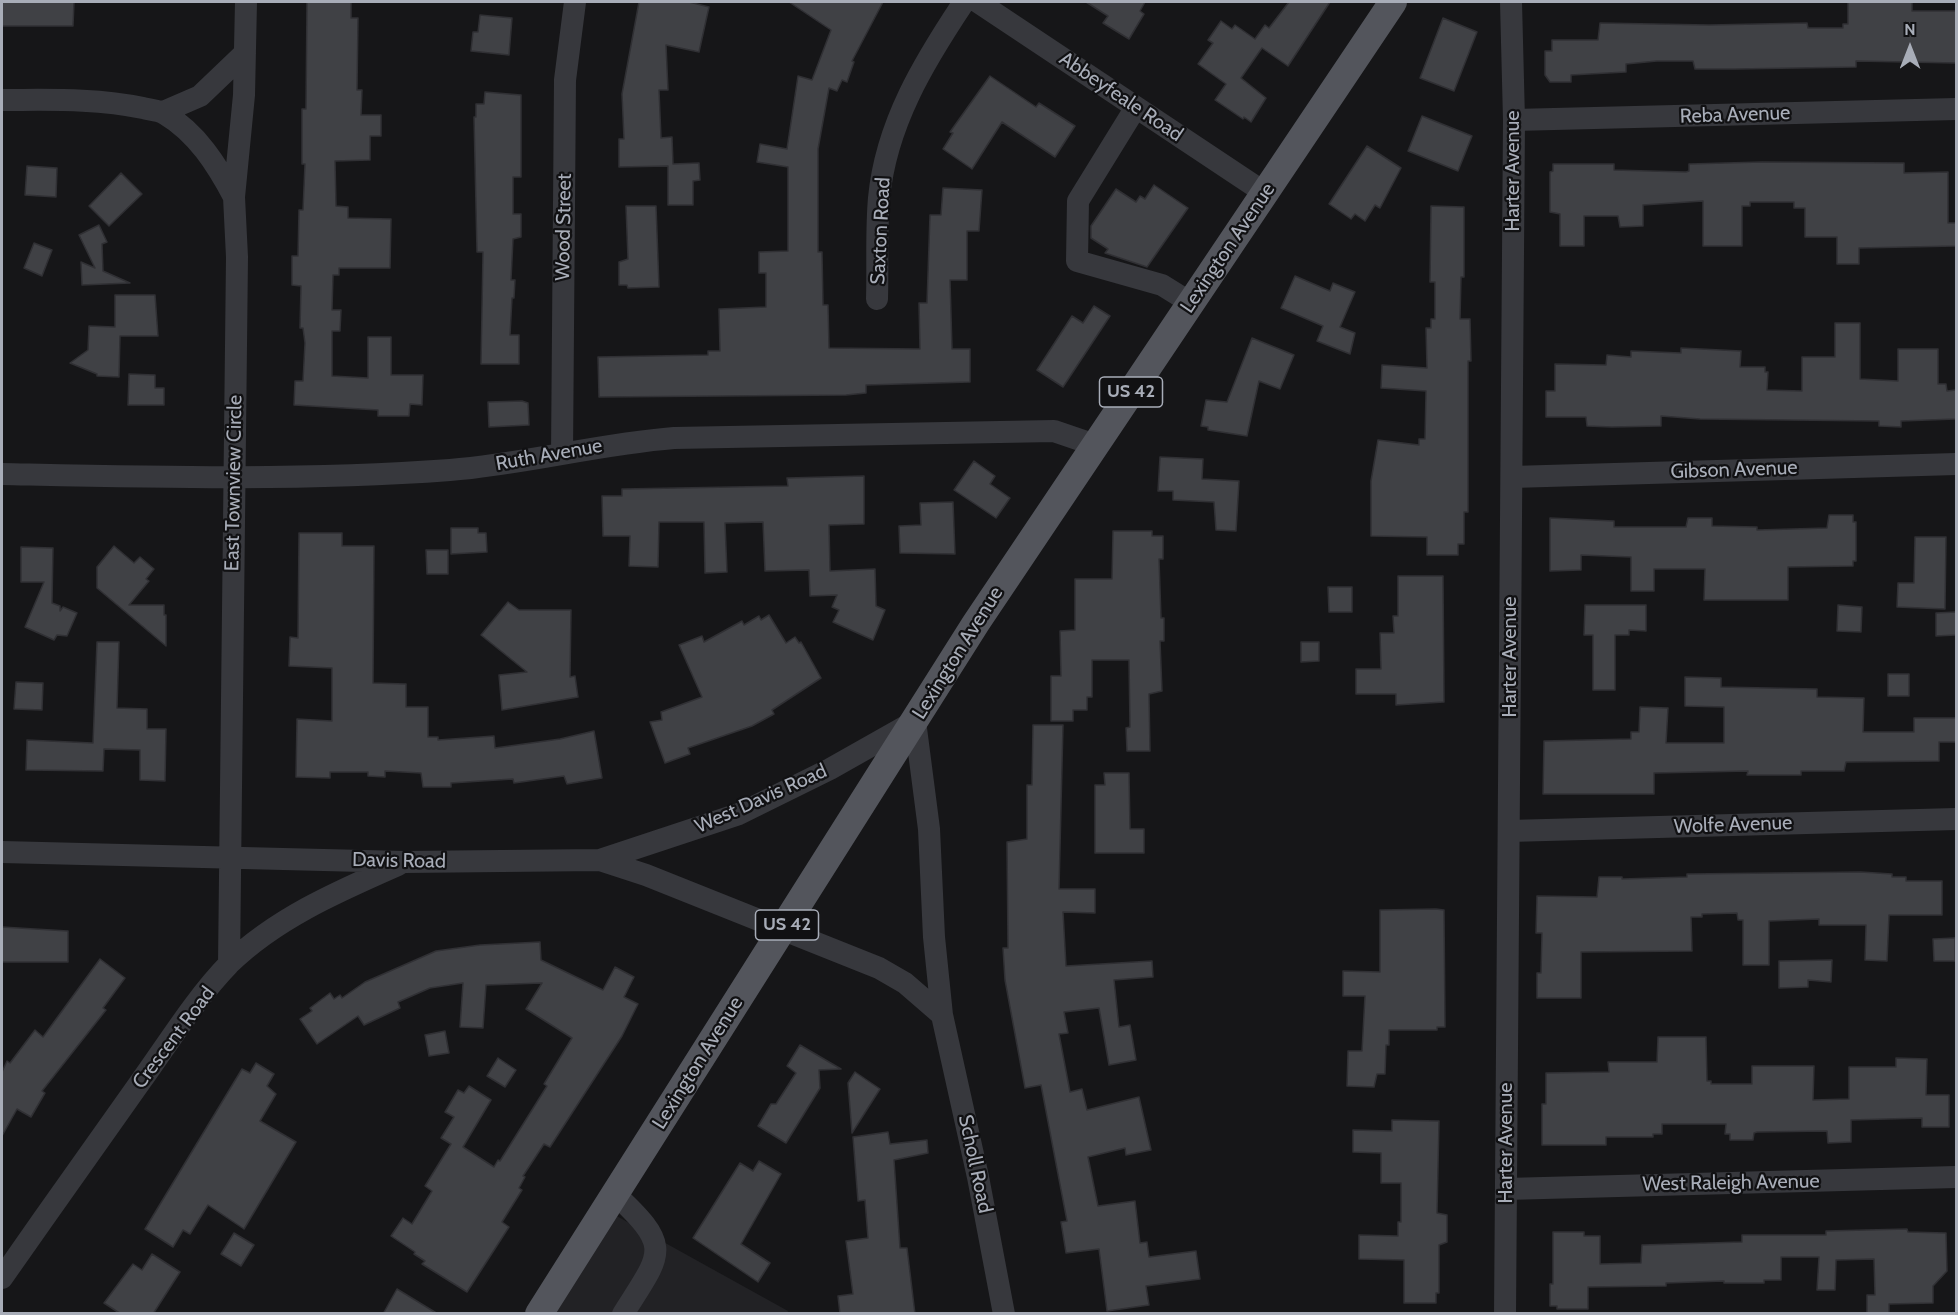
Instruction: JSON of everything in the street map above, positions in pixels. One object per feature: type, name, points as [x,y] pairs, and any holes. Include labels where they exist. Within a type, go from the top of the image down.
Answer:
[{"type":"main road","name":"Lexington Avenue","points":[[539,1314],[976,623],[1393,2]]},
{"type":"street","name":"East Townview Circle","points":[[229,964],[237,257],[234,197],[244,94],[246,2]]},
{"type":"street","name":"Wood Street","points":[[562,454],[565,80],[575,2]]},
{"type":"street","name":"Saxton Road","points":[[877,299],[879,198],[895,128],[929,54],[964,2]]},
{"type":"street","name":"Abbeyfeale Road","points":[[978,2],[1265,193]]},
{"type":"street","name":"Harter Avenue","points":[[1505,1314],[1514,120],[1508,8]]},
{"type":"street","points":[[163,112],[200,96],[245,52]]},
{"type":"street","points":[[2,100],[90,101],[163,112],[182,127],[214,160],[234,197]]},
{"type":"street","points":[[1136,108],[1078,201],[1077,261],[1162,285],[1191,303]]},
{"type":"street","name":"Reba Avenue","points":[[1514,120],[1956,109]]},
{"type":"street","name":"Ruth Avenue","points":[[2,474],[234,478],[448,470],[515,464],[619,443],[674,438],[1054,431],[1095,445]]},
{"type":"street","name":"Gibson Avenue","points":[[1512,477],[1956,464]]},
{"type":"street","name":"West Davis Road","points":[[600,860],[739,814],[831,769],[915,721]]},
{"type":"street","name":"Scholl Road","points":[[915,721],[928,829],[934,937],[942,1015],[978,1177],[1004,1314]]},
{"type":"street","name":"Wolfe Avenue","points":[[1509,831],[1956,819]]},
{"type":"street","name":"Davis Road","points":[[2,852],[404,862],[600,860],[646,875],[784,929]]},
{"type":"street","name":"Crescent Road","points":[[2,1278],[186,1018],[229,964],[269,931],[304,910],[345,888],[404,862]]},
{"type":"street","points":[[784,929],[879,968],[905,983],[942,1015]]},
{"type":"street","name":"West Raleigh Avenue","points":[[1506,1189],[1956,1178]]},
{"type":"street","points":[[615,1194],[638,1215],[653,1235],[657,1248],[655,1264],[623,1314]]},
{"type":"shaded area","points":[[604,1209],[788,1311],[787,1314],[537,1314]]},
{"type":"building","points":[[2,2],[74,2],[73,26],[2,26]]},
{"type":"building","points":[[307,2],[351,2],[351,18],[358,18],[357,90],[362,90],[361,115],[381,115],[381,136],[370,136],[370,160],[335,161],[336,206],[348,207],[348,218],[391,219],[390,268],[339,268],[339,275],[333,275],[332,310],[341,310],[340,331],[332,331],[332,376],[368,378],[368,337],[391,337],[391,375],[423,375],[422,405],[410,404],[409,416],[378,416],[378,410],[294,405],[295,381],[303,381],[305,343],[303,328],[300,328],[301,286],[292,285],[292,256],[298,256],[299,210],[303,210],[305,164],[302,164],[302,109],[306,109]]},
{"type":"building","points":[[639,2],[689,2],[709,7],[699,52],[666,45],[668,90],[659,90],[661,138],[672,137],[673,164],[699,163],[700,180],[693,181],[693,205],[668,205],[668,166],[619,167],[619,139],[624,139],[622,94]]},
{"type":"building","points":[[789,2],[883,2],[852,61],[854,62],[847,82],[842,80],[837,91],[829,88],[818,149],[818,252],[822,252],[823,305],[828,305],[829,348],[920,349],[919,303],[927,303],[930,215],[941,215],[943,188],[982,190],[979,231],[967,231],[967,280],[950,280],[952,349],[970,349],[970,382],[866,385],[866,393],[846,395],[599,397],[598,357],[708,355],[708,351],[720,351],[719,309],[766,307],[766,273],[759,273],[759,252],[788,251],[788,167],[757,162],[760,144],[787,149],[798,76],[812,80],[831,30]]},
{"type":"building","points":[[1086,2],[1145,2],[1140,11],[1144,14],[1129,39],[1103,23],[1108,16]]},
{"type":"building","points":[[1289,2],[1330,2],[1288,66],[1262,48],[1241,78],[1266,98],[1251,122],[1215,100],[1226,84],[1198,64],[1213,43],[1208,40],[1221,21],[1232,29],[1235,25],[1255,39],[1265,25],[1269,28]]},
{"type":"building","points":[[1848,2],[1912,2],[1912,11],[1956,11],[1956,63],[1856,61],[1856,67],[1695,69],[1693,61],[1657,61],[1626,64],[1626,72],[1571,75],[1571,82],[1550,82],[1545,75],[1545,51],[1552,51],[1552,40],[1598,40],[1600,23],[1709,25],[1807,23],[1808,28],[1843,28],[1843,24],[1848,24]]},
{"type":"building","points":[[480,15],[512,18],[509,55],[471,51],[473,32],[478,32]]},
{"type":"building","points":[[1443,18],[1477,32],[1454,91],[1420,78]]},
{"type":"building","points":[[990,76],[1036,107],[1039,103],[1075,126],[1055,157],[1002,122],[972,169],[943,149],[953,133],[950,132]]},
{"type":"building","points":[[485,92],[521,95],[521,177],[513,177],[513,214],[521,214],[521,237],[513,239],[511,280],[515,280],[510,335],[519,335],[519,364],[481,364],[483,252],[477,252],[474,117],[476,117],[476,104],[484,104]]},
{"type":"building","points":[[1422,116],[1472,136],[1458,171],[1408,151]]},
{"type":"building","points":[[1367,146],[1401,168],[1380,208],[1375,205],[1365,221],[1355,214],[1351,219],[1329,204]]},
{"type":"building","points":[[1904,163],[1904,173],[1948,172],[1948,223],[1956,223],[1956,246],[1859,248],[1859,264],[1837,264],[1837,237],[1805,237],[1805,208],[1794,208],[1794,202],[1750,202],[1750,206],[1742,206],[1742,246],[1703,246],[1703,201],[1643,205],[1643,226],[1620,227],[1618,216],[1584,216],[1584,246],[1560,246],[1560,214],[1550,212],[1550,172],[1553,171],[1553,164],[1614,164],[1614,170],[1686,172],[1689,171],[1689,164]]},
{"type":"building","points":[[27,166],[57,168],[56,197],[25,195]]},
{"type":"building","points":[[121,173],[142,194],[109,226],[89,206]]},
{"type":"building","points":[[1154,185],[1188,208],[1147,267],[1105,253],[1108,249],[1091,238],[1091,226],[1116,189],[1136,202],[1140,196],[1145,199]]},
{"type":"building","points":[[626,206],[656,206],[659,287],[628,288],[627,285],[619,285],[619,262],[628,259]]},
{"type":"building","points":[[1431,206],[1464,207],[1464,277],[1461,277],[1460,319],[1470,319],[1471,361],[1468,361],[1468,512],[1464,512],[1464,544],[1458,544],[1458,555],[1427,555],[1427,537],[1371,536],[1371,481],[1378,440],[1419,445],[1419,439],[1425,439],[1426,391],[1381,388],[1382,365],[1427,368],[1426,328],[1431,328],[1431,319],[1435,319],[1435,282],[1430,282]]},
{"type":"building","points":[[99,225],[107,242],[102,244],[103,271],[130,283],[82,285],[81,262],[95,268],[79,235]]},
{"type":"building","points":[[34,243],[52,250],[42,276],[24,268]]},
{"type":"building","points":[[1295,276],[1330,291],[1333,283],[1355,292],[1340,327],[1355,333],[1350,354],[1317,341],[1323,326],[1281,308]]},
{"type":"building","points":[[115,295],[155,295],[158,336],[120,336],[119,377],[97,376],[97,374],[70,363],[88,350],[89,326],[115,327]]},
{"type":"building","points":[[1094,306],[1110,316],[1063,387],[1037,370],[1072,316],[1083,323]]},
{"type":"building","points":[[1835,323],[1860,323],[1860,379],[1898,381],[1898,349],[1938,349],[1938,384],[1946,384],[1947,391],[1956,390],[1956,419],[1901,421],[1901,427],[1879,426],[1879,421],[1700,419],[1661,416],[1661,426],[1612,427],[1587,426],[1586,417],[1546,417],[1546,391],[1555,391],[1555,364],[1606,365],[1607,355],[1631,357],[1631,351],[1681,353],[1681,348],[1741,351],[1740,367],[1765,367],[1765,372],[1768,372],[1767,390],[1802,391],[1802,357],[1835,357]]},
{"type":"building","points":[[1252,338],[1294,355],[1280,389],[1259,381],[1247,436],[1208,430],[1208,427],[1201,426],[1206,400],[1227,402]]},
{"type":"building","points":[[129,374],[155,375],[155,388],[164,388],[164,405],[128,405]]},
{"type":"building","points":[[522,401],[528,403],[529,425],[489,427],[488,402]]},
{"type":"building","points":[[1160,457],[1203,459],[1202,479],[1239,481],[1236,531],[1216,530],[1214,502],[1173,500],[1173,491],[1158,491]]},
{"type":"building","points":[[974,461],[995,476],[990,484],[1010,498],[996,518],[954,490]]},
{"type":"building","points":[[864,476],[864,524],[829,525],[830,571],[875,569],[876,606],[885,610],[873,640],[833,622],[839,610],[832,607],[837,595],[810,596],[809,570],[765,571],[763,522],[725,523],[727,572],[705,573],[704,522],[659,522],[658,567],[629,566],[630,536],[603,536],[602,496],[622,496],[622,489],[788,486],[787,478]]},
{"type":"building","points":[[953,502],[955,554],[900,553],[899,526],[921,525],[920,503]]},
{"type":"building","points":[[1829,515],[1853,515],[1853,522],[1856,522],[1856,561],[1853,561],[1853,566],[1788,567],[1788,600],[1704,600],[1705,569],[1654,569],[1654,591],[1631,591],[1631,557],[1581,555],[1581,570],[1550,571],[1550,518],[1614,521],[1614,527],[1686,527],[1688,518],[1712,518],[1712,526],[1757,527],[1757,530],[1827,528]]},
{"type":"building","points":[[451,528],[478,528],[478,533],[486,533],[487,552],[451,554]]},
{"type":"building","points":[[1113,531],[1152,531],[1152,536],[1163,536],[1163,559],[1159,559],[1161,618],[1164,618],[1164,641],[1160,641],[1162,691],[1149,694],[1150,751],[1127,751],[1126,728],[1130,727],[1129,660],[1092,660],[1092,697],[1087,697],[1087,710],[1073,710],[1073,721],[1051,721],[1051,676],[1061,676],[1060,631],[1075,630],[1075,579],[1112,579]]},
{"type":"building","points":[[299,533],[342,533],[342,546],[374,546],[373,683],[406,684],[406,707],[428,707],[428,737],[438,737],[438,740],[494,736],[495,748],[560,739],[594,731],[602,778],[567,784],[564,776],[514,783],[513,779],[451,783],[451,787],[423,787],[421,773],[385,771],[385,777],[368,776],[368,772],[330,772],[330,778],[296,777],[297,719],[332,721],[332,668],[289,666],[290,637],[298,638]]},
{"type":"building","points":[[1915,537],[1946,537],[1945,609],[1897,607],[1898,583],[1914,583]]},
{"type":"building","points":[[114,546],[134,563],[140,557],[154,569],[146,579],[149,581],[129,605],[164,605],[166,646],[97,588],[97,567]]},
{"type":"building","points":[[21,547],[53,548],[52,603],[60,606],[60,611],[63,607],[77,613],[67,636],[57,635],[54,640],[25,627],[44,582],[21,582]]},
{"type":"building","points":[[426,550],[448,550],[448,574],[427,574]]},
{"type":"building","points":[[1398,576],[1443,576],[1444,702],[1396,705],[1396,694],[1356,694],[1356,669],[1381,669],[1380,633],[1394,633],[1393,616],[1398,616]]},
{"type":"building","points":[[1328,587],[1352,587],[1352,612],[1329,612]]},
{"type":"building","points":[[508,602],[519,610],[571,610],[570,677],[575,676],[578,697],[502,710],[499,675],[527,672],[481,635]]},
{"type":"building","points":[[1585,605],[1646,605],[1646,631],[1629,630],[1629,635],[1615,635],[1615,690],[1593,690],[1593,635],[1584,635]]},
{"type":"building","points":[[1838,605],[1862,607],[1861,632],[1837,631]]},
{"type":"building","points":[[1956,612],[1956,635],[1936,636],[1936,613]]},
{"type":"building","points":[[769,615],[786,643],[795,637],[799,643],[801,642],[821,678],[772,710],[774,714],[752,726],[688,748],[690,754],[665,763],[650,722],[662,720],[661,712],[702,697],[679,645],[702,636],[704,642],[742,621],[744,625],[759,616],[761,620]]},
{"type":"building","points":[[97,642],[119,642],[117,708],[147,709],[147,729],[166,729],[165,781],[140,780],[140,750],[104,749],[103,771],[26,770],[27,740],[93,743]]},
{"type":"building","points":[[1301,642],[1319,642],[1319,661],[1301,662]]},
{"type":"building","points":[[1888,674],[1909,674],[1909,696],[1888,696]]},
{"type":"building","points":[[1685,677],[1721,678],[1721,687],[1817,689],[1817,697],[1864,698],[1863,732],[1914,732],[1914,718],[1956,718],[1956,742],[1939,742],[1939,761],[1846,762],[1844,771],[1801,771],[1801,775],[1747,775],[1748,771],[1654,773],[1654,794],[1543,794],[1544,741],[1631,739],[1631,732],[1639,732],[1640,707],[1668,708],[1666,743],[1724,743],[1724,707],[1685,706]]},
{"type":"building","points":[[16,682],[43,683],[42,710],[14,709]]},
{"type":"building","points":[[1033,725],[1063,725],[1059,889],[1095,889],[1095,913],[1063,912],[1066,966],[1152,961],[1153,977],[1114,980],[1119,1027],[1130,1025],[1136,1060],[1109,1065],[1099,1008],[1064,1012],[1068,1033],[1059,1034],[1070,1092],[1082,1089],[1087,1110],[1139,1097],[1144,1119],[1151,1150],[1126,1155],[1125,1148],[1088,1157],[1098,1206],[1135,1201],[1140,1243],[1147,1242],[1149,1257],[1196,1251],[1200,1279],[1146,1286],[1149,1305],[1107,1311],[1099,1249],[1066,1253],[1061,1222],[1067,1221],[1041,1085],[1025,1088],[1005,980],[1003,948],[1008,948],[1007,842],[1027,839],[1027,785],[1032,785]]},
{"type":"building","points":[[1104,773],[1129,773],[1130,829],[1144,829],[1144,853],[1095,853],[1095,785],[1105,785]]},
{"type":"building","points":[[1861,872],[1892,874],[1892,877],[1906,877],[1906,881],[1942,881],[1942,915],[1889,915],[1887,961],[1865,960],[1866,925],[1819,925],[1819,919],[1769,921],[1769,965],[1743,965],[1743,920],[1738,920],[1737,913],[1702,914],[1702,917],[1691,917],[1692,951],[1581,952],[1581,998],[1537,998],[1537,973],[1541,973],[1542,933],[1536,933],[1537,896],[1597,897],[1599,877],[1622,877],[1622,879],[1687,877],[1687,874]]},
{"type":"building","points":[[1380,910],[1444,910],[1445,1027],[1437,1027],[1437,1030],[1389,1030],[1385,1074],[1377,1074],[1374,1087],[1347,1086],[1348,1051],[1362,1051],[1365,996],[1343,996],[1343,971],[1380,972]]},
{"type":"building","points":[[2,927],[68,931],[68,962],[2,962]]},
{"type":"building","points":[[1955,938],[1955,961],[1934,961],[1933,939]]},
{"type":"building","points":[[540,942],[541,960],[603,990],[615,967],[634,977],[624,997],[638,1004],[622,1036],[550,1147],[544,1144],[523,1176],[525,1177],[519,1188],[522,1190],[502,1222],[509,1227],[467,1292],[422,1264],[425,1261],[391,1236],[403,1218],[412,1224],[432,1191],[425,1186],[451,1144],[441,1138],[454,1117],[445,1112],[458,1090],[464,1093],[469,1086],[491,1100],[463,1147],[494,1167],[547,1086],[544,1084],[572,1038],[526,1009],[542,983],[486,985],[483,1028],[460,1027],[463,983],[430,988],[398,1002],[400,1008],[364,1025],[358,1016],[317,1044],[300,1019],[312,1011],[310,1008],[330,993],[334,999],[340,995],[342,998],[365,982],[436,951],[480,945]]},
{"type":"building","points":[[100,959],[125,978],[103,1008],[106,1010],[42,1091],[45,1093],[31,1117],[17,1109],[2,1136],[2,1072],[7,1061],[10,1063],[35,1030],[43,1037]]},
{"type":"building","points":[[1832,960],[1831,982],[1808,980],[1808,987],[1779,988],[1779,961]]},
{"type":"building","points":[[445,1031],[449,1053],[429,1056],[425,1035]]},
{"type":"building","points":[[1658,1037],[1706,1037],[1707,1081],[1711,1081],[1711,1084],[1752,1084],[1752,1066],[1814,1066],[1813,1100],[1849,1099],[1849,1067],[1896,1067],[1896,1058],[1927,1059],[1926,1095],[1949,1095],[1949,1127],[1922,1127],[1922,1118],[1851,1120],[1851,1142],[1828,1143],[1827,1131],[1757,1132],[1754,1133],[1753,1140],[1730,1140],[1730,1134],[1725,1134],[1726,1124],[1662,1124],[1662,1134],[1653,1134],[1653,1137],[1606,1137],[1606,1145],[1542,1145],[1542,1104],[1546,1104],[1546,1073],[1609,1072],[1608,1062],[1657,1062]]},
{"type":"building","points":[[800,1045],[841,1069],[819,1070],[820,1088],[786,1143],[758,1126],[771,1104],[776,1104],[796,1073],[787,1066]]},
{"type":"building","points":[[498,1058],[516,1070],[505,1087],[487,1076]]},
{"type":"building","points":[[256,1063],[274,1074],[267,1086],[276,1094],[260,1121],[296,1142],[244,1229],[208,1205],[190,1234],[183,1230],[173,1247],[145,1229],[242,1069],[250,1073]]},
{"type":"building","points":[[855,1072],[880,1089],[852,1133],[848,1083]]},
{"type":"building","points":[[1392,1120],[1439,1121],[1437,1213],[1447,1215],[1447,1242],[1439,1245],[1439,1293],[1436,1293],[1436,1303],[1404,1303],[1404,1260],[1359,1259],[1359,1235],[1398,1236],[1398,1222],[1401,1222],[1401,1183],[1381,1183],[1381,1153],[1353,1152],[1353,1130],[1392,1131]]},
{"type":"building","points":[[888,1132],[890,1144],[927,1140],[928,1153],[894,1160],[900,1248],[907,1248],[915,1314],[840,1314],[838,1296],[853,1294],[846,1241],[868,1238],[865,1200],[858,1201],[853,1137]]},
{"type":"building","points":[[759,1161],[781,1174],[741,1244],[770,1263],[758,1282],[693,1238],[740,1163],[753,1171]]},
{"type":"building","points":[[1907,1229],[1908,1232],[1946,1233],[1947,1271],[1933,1286],[1933,1303],[1889,1304],[1889,1314],[1867,1314],[1867,1295],[1875,1295],[1874,1259],[1836,1260],[1835,1290],[1817,1290],[1819,1257],[1781,1257],[1781,1280],[1764,1280],[1764,1283],[1724,1283],[1724,1281],[1666,1283],[1666,1286],[1588,1287],[1588,1309],[1557,1309],[1557,1306],[1550,1306],[1550,1284],[1553,1284],[1553,1232],[1584,1232],[1584,1236],[1600,1236],[1600,1264],[1641,1263],[1642,1245],[1742,1242],[1742,1235],[1826,1235],[1826,1231]]},
{"type":"building","points":[[234,1233],[254,1245],[241,1266],[221,1254]]},
{"type":"building","points":[[152,1254],[180,1272],[153,1314],[121,1314],[104,1303],[133,1264],[142,1270]]},
{"type":"building","points":[[397,1289],[438,1314],[383,1314]]}]
